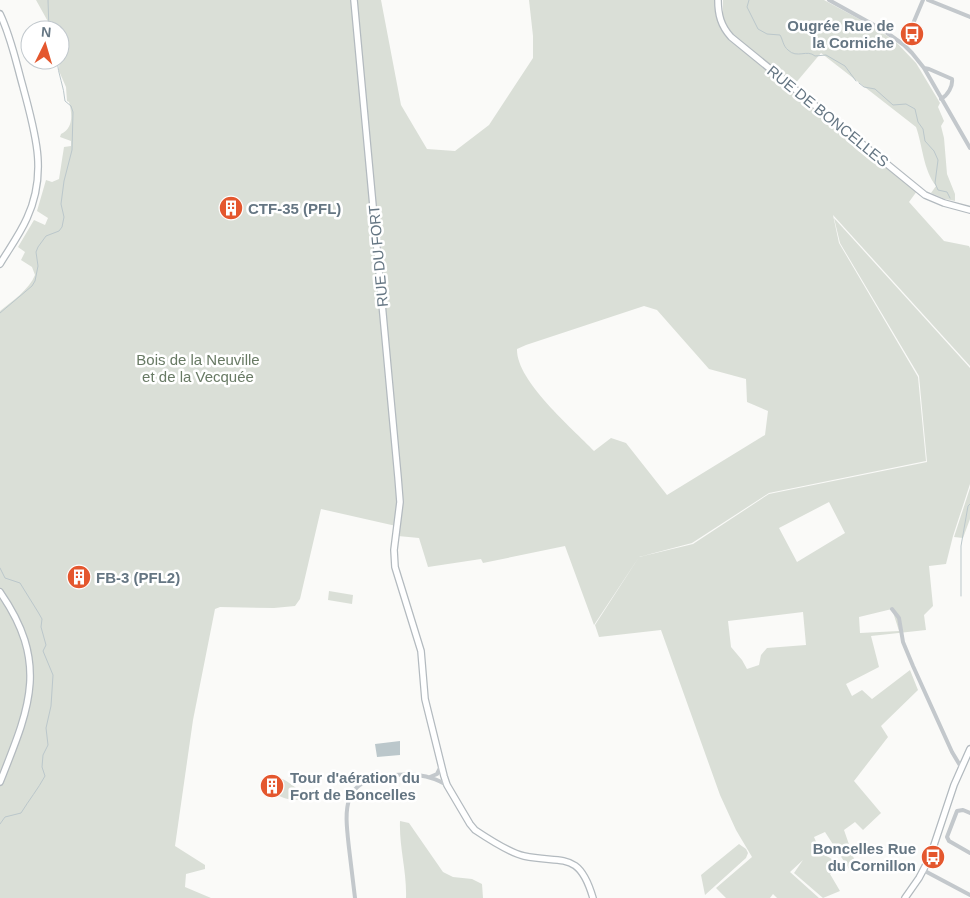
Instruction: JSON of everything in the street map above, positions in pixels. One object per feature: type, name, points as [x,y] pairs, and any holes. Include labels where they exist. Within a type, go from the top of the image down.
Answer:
[{"type":"street","name":"RUE DU FORT","points":[[354,0],[398,477],[399,512],[394,560],[421,651],[425,699],[441,766],[448,785],[470,824],[479,832],[520,855],[568,861],[577,866],[583,874],[593,898]]},
{"type":"street","name":"RUE DE BONCELLES","points":[[718,0],[718,10],[722,26],[731,37],[925,195],[944,203],[967,206],[970,210]]},
{"type":"street","points":[[829,0],[883,30],[904,45],[924,68],[970,148]]},
{"type":"street","points":[[904,45],[923,0]]},
{"type":"street","points":[[928,0],[970,17]]},
{"type":"street","points":[[841,7],[843,2]]},
{"type":"street","points":[[0,14],[7,28],[18,69],[37,142],[39,160],[36,191],[31,210],[3,253],[0,264]]},
{"type":"street","points":[[924,68],[952,79],[947,94],[941,99]]},
{"type":"street","points":[[0,592],[13,613],[25,642],[30,686],[25,717],[0,782]]},
{"type":"street","points":[[892,609],[899,618],[903,642],[913,666],[952,752],[961,767]]},
{"type":"street","points":[[906,898],[923,870],[934,846],[961,767],[967,762],[970,749]]},
{"type":"street","points":[[430,777],[437,774],[441,766]]},
{"type":"street","points":[[355,898],[346,816],[352,794],[363,783],[379,776],[408,774],[430,777],[448,785]]},
{"type":"street","points":[[970,813],[960,810],[952,822],[947,837],[948,840],[970,853]]},
{"type":"street","points":[[923,870],[970,894]]},
{"type":"green space","name":"Bois de la Neuville et de la Vecquée","points":[[36,0],[352,0],[398,500],[396,526],[321,509],[300,599],[295,606],[274,608],[220,607],[215,609],[193,720],[175,846],[205,865],[205,869],[186,874],[185,887],[211,898],[0,898],[0,311],[24,290],[35,275],[32,267],[21,260],[25,252],[18,247],[34,220],[45,225],[48,218],[37,211],[46,180],[52,182],[59,179],[64,147],[71,146],[71,141],[60,137],[70,124],[71,111],[67,101],[66,87],[59,71],[70,70],[70,20],[47,20]]},
{"type":"green space","points":[[357,0],[381,0],[401,105],[427,149],[455,151],[489,125],[533,58],[533,36],[529,0],[715,0],[718,21],[730,40],[811,108],[917,191],[909,202],[944,241],[969,246],[970,366],[833,215],[839,243],[918,377],[926,461],[769,493],[692,543],[639,557],[594,625],[565,546],[483,563],[481,559],[428,567],[419,538],[398,536],[401,511],[383,282]],"holes":[[[644,306],[657,310],[709,369],[746,379],[747,402],[768,411],[765,435],[667,495],[626,443],[611,438],[594,451],[535,389],[519,362],[517,349]]]},
{"type":"green space","points":[[723,0],[824,0],[895,41],[916,63],[940,103],[938,107],[944,121],[941,126],[947,174],[955,194],[955,201],[931,193],[936,186],[928,172],[916,127],[821,53],[794,85],[728,31],[723,21]]},
{"type":"green space","points":[[834,218],[970,368],[970,484],[946,564],[929,566],[933,606],[924,615],[926,630],[871,636],[879,667],[846,684],[852,696],[862,690],[872,699],[910,670],[918,690],[881,726],[888,737],[854,781],[881,813],[863,830],[855,822],[844,830],[854,859],[854,871],[851,872],[825,832],[814,837],[817,844],[822,845],[827,856],[841,865],[830,874],[840,891],[823,898],[794,873],[803,860],[790,872],[819,898],[777,898],[773,894],[770,898],[726,898],[716,888],[752,857],[736,830],[720,795],[661,630],[599,637],[595,625],[639,557],[693,544],[769,494],[927,462],[919,376],[840,243]],"holes":[[[829,502],[845,533],[797,562],[779,528]],[[892,609],[899,631],[860,633],[859,617]],[[803,612],[806,645],[767,648],[761,655],[759,665],[747,669],[731,647],[728,621]]]},
{"type":"green space","points":[[970,488],[970,519],[963,538],[954,537]]},
{"type":"green space","points":[[329,591],[353,595],[352,604],[328,600]]},
{"type":"green space","points":[[279,778],[302,792],[303,797],[291,800],[268,791],[267,788],[271,780]]},
{"type":"green space","points":[[400,821],[409,823],[443,872],[453,877],[472,879],[482,884],[483,898],[406,898]]},
{"type":"green space","points":[[739,844],[748,853],[746,858],[705,895],[701,875]]},
{"type":"shaded area","points":[[400,741],[400,755],[377,757],[375,744]]},
{"type":"waterway","points":[[48,0],[49,20]]},
{"type":"waterway","points":[[749,0],[747,7],[758,29],[767,34],[780,35],[785,47],[791,53],[809,53],[815,56],[826,55],[845,66],[856,81]]},
{"type":"waterway","points":[[0,313],[32,286],[38,266],[36,252],[38,247],[46,236],[59,231],[62,227],[64,217],[61,204],[64,181],[72,150],[73,112],[71,106],[65,101],[59,70]]},
{"type":"waterway","points":[[859,83],[864,87],[875,89],[893,105],[906,104],[915,109],[918,122],[923,129],[925,141],[934,151],[938,160],[935,183],[938,190],[947,192],[950,198]]},
{"type":"waterway","points":[[961,596],[961,546],[968,506],[970,504]]},
{"type":"waterway","points":[[0,568],[5,578],[20,583],[42,619],[41,627],[46,645],[43,651],[53,675],[51,706],[46,728],[48,745],[43,755],[42,767],[45,776],[21,813],[5,817],[0,824]]},
{"type":"place","name":"Ougrée Rue de la Corniche","points":[[912,34]]},
{"type":"place","name":"CTF-35 (PFL)","points":[[231,208]]},
{"type":"place","name":"FB-3 (PFL2)","points":[[79,577]]},
{"type":"place","name":"Tour d'aération du Fort de Boncelles","points":[[272,786]]},
{"type":"place","name":"Boncelles Rue du Cornillon","points":[[933,857]]}]
